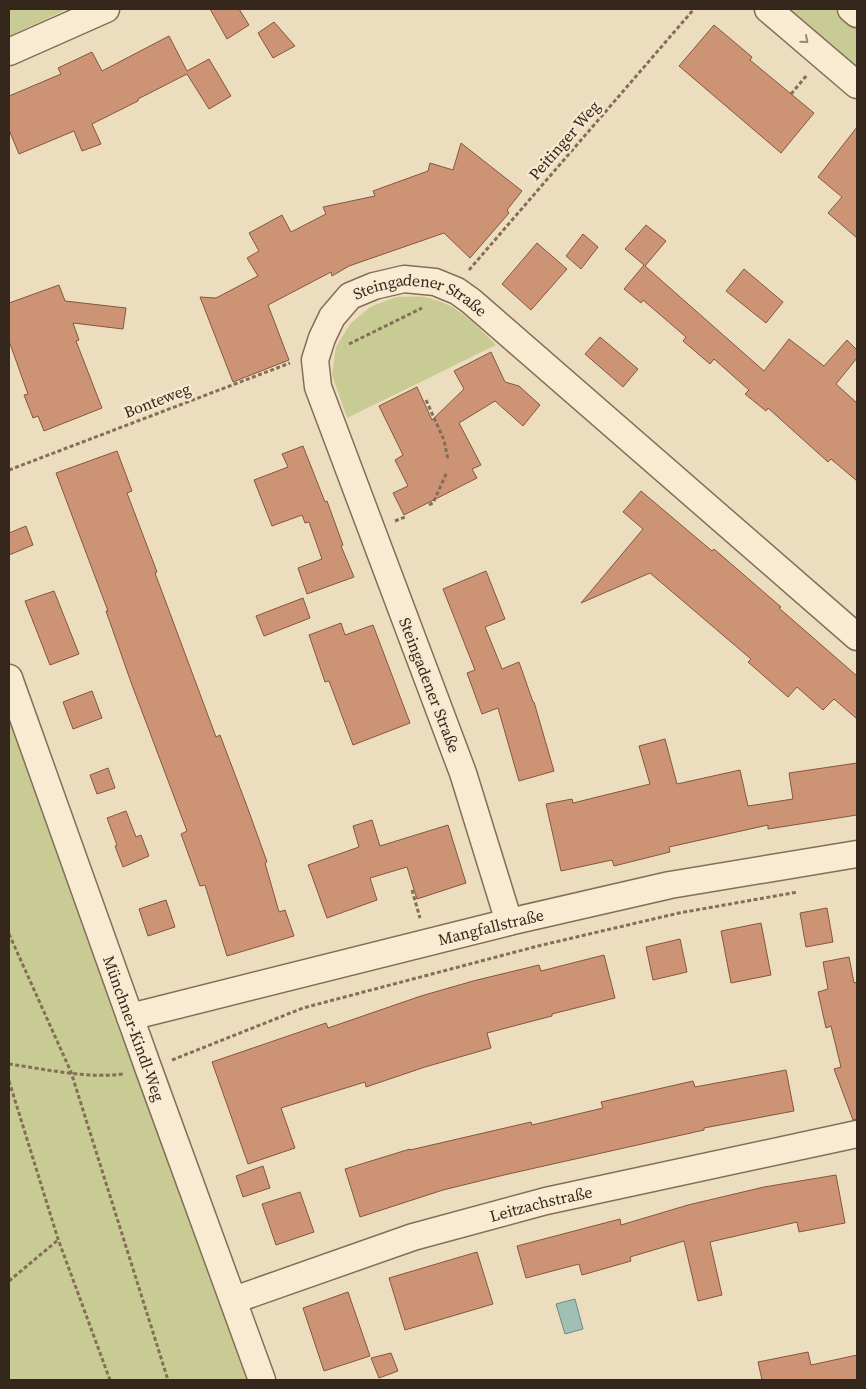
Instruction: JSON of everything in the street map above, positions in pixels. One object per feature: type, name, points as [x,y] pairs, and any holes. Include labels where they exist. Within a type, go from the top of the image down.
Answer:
[{"type":"street","points":[[9,52],[106,9]]},
{"type":"street","points":[[768,9],[857,85]]},
{"type":"street","points":[[851,9],[857,14]]},
{"type":"street","name":"Steingadener Straße","points":[[509,922],[463,773],[318,387],[316,360],[322,338],[332,317],[350,296],[374,286],[404,279],[435,282],[458,291],[486,313],[857,637]]},
{"type":"street","name":"Münchner-Kindl-Weg","points":[[9,678],[262,1380]]},
{"type":"street","name":"Mangfallstraße","points":[[130,1017],[509,922],[670,884],[857,854]]},
{"type":"street","name":"Leitzachstraße","points":[[234,1300],[413,1238],[546,1201],[857,1134]]},
{"type":"path","name":"Peitinger Weg","points":[[458,291],[466,274],[694,9]]},
{"type":"path","points":[[791,94],[804,78]]},
{"type":"path","name":"Bonteweg","points":[[9,470],[300,360],[316,360],[458,291]]},
{"type":"path","points":[[426,400],[444,440],[448,460]]},
{"type":"path","points":[[428,506],[433,503],[447,472]]},
{"type":"path","points":[[9,1064],[113,1075],[149,1070],[303,1008],[538,946],[679,914],[800,892]]},
{"type":"path","points":[[9,934],[71,1072],[168,1380]]},
{"type":"path","points":[[9,1081],[58,1239],[110,1380]]},
{"type":"path","points":[[9,1281],[58,1239]]},
{"type":"green space","points":[[9,9],[67,9],[9,36]]},
{"type":"green space","points":[[787,9],[842,9],[857,22],[857,69]]},
{"type":"green space","points":[[396,297],[424,297],[445,304],[464,315],[496,345],[347,418],[332,375],[336,347],[350,324],[370,307]]},
{"type":"green space","points":[[9,719],[164,1139],[248,1380],[9,1380]]},
{"type":"water","points":[[575,1299],[583,1329],[565,1334],[556,1304]]},
{"type":"building","points":[[210,9],[239,9],[249,25],[227,39]]},
{"type":"building","points":[[274,22],[295,46],[273,58],[258,33]]},
{"type":"building","points":[[714,25],[752,57],[750,60],[814,113],[781,153],[679,66]]},
{"type":"building","points":[[169,36],[187,71],[209,59],[231,96],[209,109],[187,74],[92,124],[101,144],[82,151],[74,131],[19,154],[9,130],[9,96],[61,74],[58,68],[92,52],[102,71]]},
{"type":"building","points":[[857,127],[857,238],[828,213],[842,197],[818,177]]},
{"type":"building","points":[[461,143],[522,191],[507,210],[509,213],[470,258],[444,233],[349,266],[332,276],[331,272],[268,305],[289,360],[233,382],[200,297],[216,298],[258,276],[247,258],[259,251],[249,233],[282,215],[291,232],[326,214],[323,207],[375,196],[373,191],[428,171],[430,163],[453,170]]},
{"type":"building","points":[[646,225],[666,241],[645,266],[764,371],[789,339],[824,366],[847,340],[857,350],[857,358],[836,384],[857,403],[857,481],[831,459],[828,462],[768,408],[766,411],[745,394],[749,390],[714,359],[710,364],[683,341],[686,337],[643,300],[641,303],[624,289],[644,265],[625,249]]},
{"type":"building","points":[[583,234],[598,247],[581,269],[566,256]]},
{"type":"building","points":[[537,243],[567,269],[531,310],[502,284]]},
{"type":"building","points":[[744,269],[783,302],[766,323],[726,291]]},
{"type":"building","points":[[59,285],[65,301],[126,308],[123,329],[73,323],[79,340],[76,341],[102,408],[44,431],[38,416],[33,418],[24,395],[28,394],[9,341],[9,303]]},
{"type":"building","points":[[600,337],[638,369],[623,387],[585,354]]},
{"type":"building","points":[[491,352],[505,382],[519,386],[540,405],[523,426],[495,401],[459,423],[481,465],[472,469],[477,478],[404,515],[393,493],[408,486],[395,460],[403,455],[379,406],[417,387],[432,420],[464,389],[454,371]]},
{"type":"building","points":[[303,446],[325,502],[327,501],[343,545],[341,546],[354,577],[307,594],[298,568],[322,559],[309,522],[305,523],[302,515],[272,526],[254,480],[288,467],[282,454]]},
{"type":"building","points":[[117,451],[132,491],[127,493],[157,572],[155,573],[216,737],[220,735],[248,809],[267,862],[265,863],[279,912],[285,910],[294,936],[227,956],[205,885],[200,886],[181,834],[187,831],[56,473]]},
{"type":"building","points":[[641,491],[712,551],[714,549],[857,676],[857,719],[834,699],[823,710],[797,687],[788,697],[748,662],[751,659],[650,573],[581,603],[643,529],[623,512]]},
{"type":"building","points":[[26,526],[33,545],[9,555],[9,533]]},
{"type":"building","points":[[486,571],[505,619],[485,627],[502,669],[519,662],[534,702],[554,771],[519,781],[498,708],[482,714],[467,673],[475,670],[443,589]]},
{"type":"building","points":[[54,591],[79,654],[50,665],[25,601]]},
{"type":"building","points":[[303,598],[310,618],[264,636],[256,616]]},
{"type":"building","points":[[341,623],[345,635],[373,625],[410,723],[353,745],[329,681],[325,682],[309,635]]},
{"type":"building","points":[[92,691],[102,718],[73,729],[63,702]]},
{"type":"building","points":[[665,739],[677,784],[740,770],[748,806],[793,799],[789,773],[857,763],[857,815],[768,829],[768,825],[669,847],[670,852],[614,866],[612,860],[561,871],[546,804],[572,799],[573,803],[650,784],[639,746]]},
{"type":"building","points":[[108,768],[115,788],[97,794],[90,775]]},
{"type":"building","points":[[126,811],[136,837],[141,835],[149,856],[123,867],[107,818]]},
{"type":"building","points":[[372,820],[380,846],[448,825],[466,883],[417,899],[407,867],[370,878],[377,900],[327,918],[308,865],[359,847],[353,826]]},
{"type":"building","points":[[166,900],[175,927],[148,936],[139,909]]},
{"type":"building","points":[[827,908],[833,942],[806,947],[800,913]]},
{"type":"building","points":[[761,923],[771,975],[731,983],[721,931]]},
{"type":"building","points":[[680,939],[687,972],[653,980],[646,947]]},
{"type":"building","points":[[604,955],[615,998],[487,1033],[491,1048],[425,1067],[366,1087],[365,1082],[281,1108],[295,1148],[248,1164],[212,1062],[326,1023],[328,1028],[421,996],[473,981],[539,965],[541,971]]},
{"type":"building","points":[[849,957],[854,983],[857,982],[857,1119],[853,1120],[834,1069],[841,1067],[831,1026],[826,1028],[818,992],[828,989],[823,962]]},
{"type":"building","points":[[786,1070],[794,1111],[704,1128],[704,1130],[504,1175],[443,1190],[360,1217],[345,1169],[410,1149],[531,1122],[532,1125],[603,1108],[601,1102],[693,1081],[695,1087]]},
{"type":"building","points":[[263,1166],[270,1188],[243,1197],[236,1176]]},
{"type":"building","points":[[836,1175],[845,1223],[799,1232],[797,1222],[710,1242],[722,1295],[698,1301],[684,1241],[630,1257],[631,1261],[582,1275],[579,1264],[526,1278],[517,1246],[620,1219],[621,1225],[688,1205],[764,1187]]},
{"type":"building","points":[[300,1192],[314,1232],[276,1245],[262,1204]]},
{"type":"building","points":[[477,1252],[493,1304],[405,1330],[389,1278]]},
{"type":"building","points":[[348,1292],[370,1356],[324,1371],[303,1308]]},
{"type":"building","points":[[808,1352],[811,1365],[857,1355],[857,1380],[762,1380],[758,1362]]},
{"type":"building","points":[[391,1353],[398,1371],[379,1378],[371,1358]]}]
